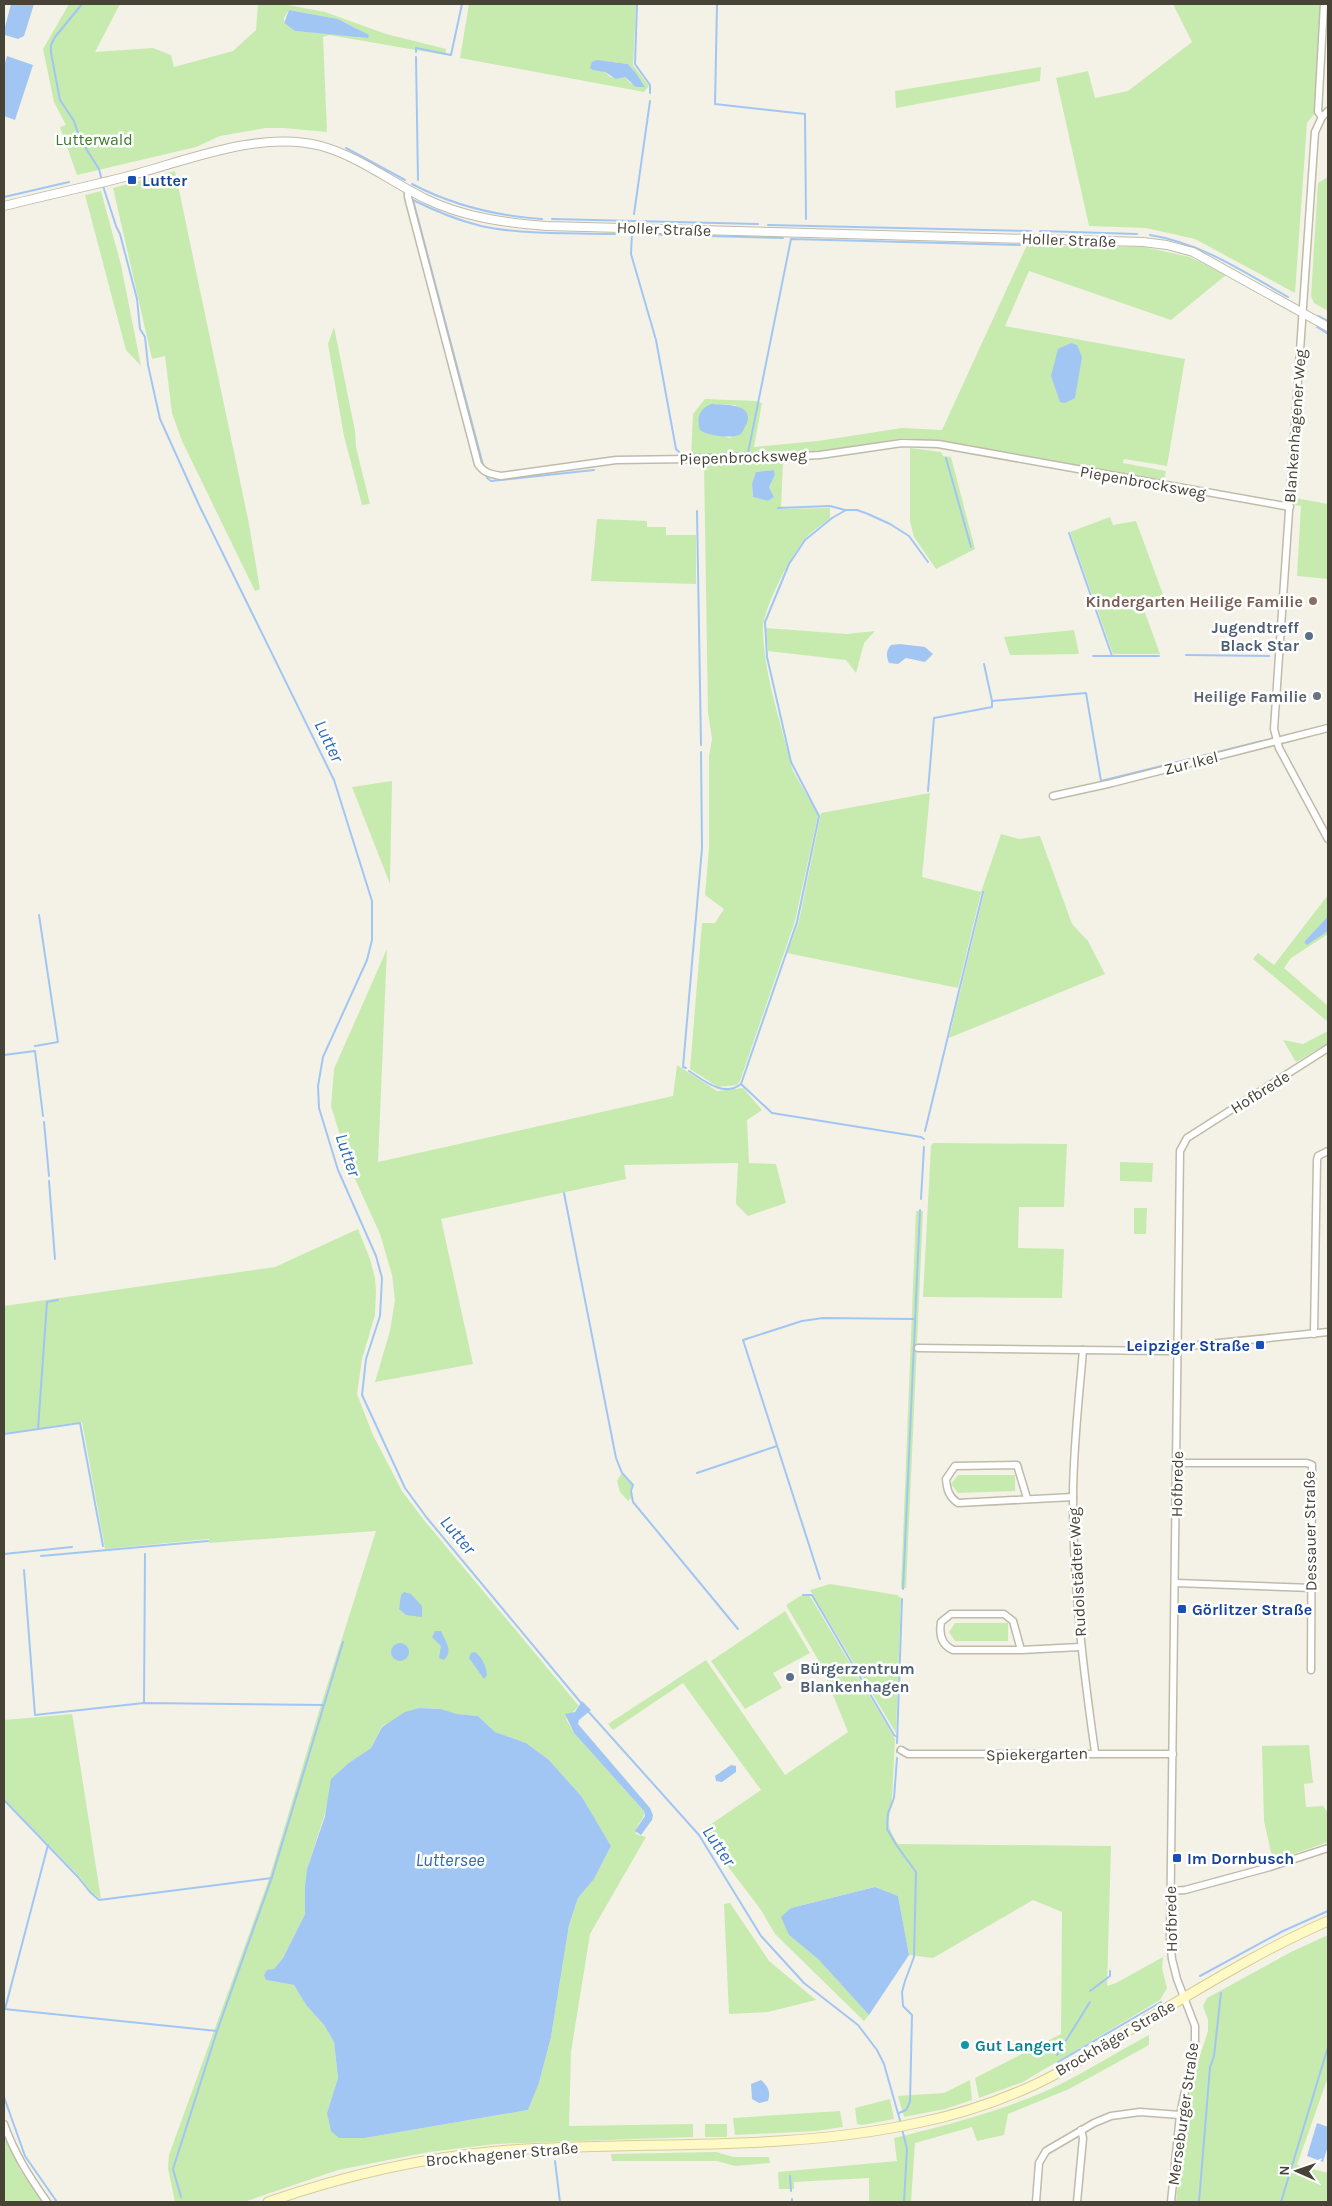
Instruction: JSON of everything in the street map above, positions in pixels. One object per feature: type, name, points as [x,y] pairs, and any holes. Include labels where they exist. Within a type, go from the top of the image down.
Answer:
[{"type":"main road","name":"Brockhäger Straße","points":[[682,2145],[816,2139],[889,2129],[977,2107],[1034,2085],[1078,2062],[1185,1997],[1254,1958],[1328,1921]]},
{"type":"main road","name":"Brockhagener Straße","points":[[268,2202],[340,2179],[432,2159],[528,2149],[682,2145]]},
{"type":"street","name":"Blankenhagener Weg","points":[[1324,4],[1318,112],[1322,117],[1315,132],[1274,729],[1276,741],[1328,838]]},
{"type":"street","points":[[1322,117],[1328,111]]},
{"type":"street","name":"Holler Straße","points":[[4,206],[250,144],[287,141],[322,146],[340,153],[427,200],[462,213],[486,219],[533,225],[1061,239],[1143,242],[1167,245],[1193,252],[1328,327]]},
{"type":"street","name":"Piepenbrocksweg","points":[[408,190],[408,197],[478,464],[482,470],[490,474],[501,476],[616,460],[770,458],[820,455],[902,443],[938,444],[1290,508]]},
{"type":"street","name":"Zur Ikel","points":[[1053,796],[1112,783],[1328,728]]},
{"type":"street","name":"Hofbrede","points":[[1185,1997],[1172,1959],[1171,1891],[1178,1463],[1180,1151],[1182,1144],[1187,1138],[1328,1048]]},
{"type":"street","points":[[1314,1334],[1316,1160],[1318,1156],[1328,1151]]},
{"type":"street","points":[[918,1348],[1168,1351],[1178,1348],[1328,1332]]},
{"type":"street","name":"Rudolstädter Weg","points":[[1084,1350],[1073,1497],[1074,1558],[1080,1647],[1095,1752]]},
{"type":"street","name":"Dessauer Straße","points":[[1178,1463],[1307,1463],[1312,1465],[1311,1670]]},
{"type":"street","name":"Rudolstädter Weg","points":[[1027,1498],[1018,1465],[955,1466],[946,1479],[947,1489],[952,1499],[958,1502],[1073,1497]]},
{"type":"street","points":[[1176,1584],[1312,1588]]},
{"type":"street","name":"Rudolstädter Weg","points":[[1021,1650],[1012,1621],[1004,1614],[951,1614],[941,1622],[942,1640],[947,1648],[953,1650],[1021,1650],[1080,1647]]},
{"type":"street","name":"Spiekergarten","points":[[901,1750],[908,1754],[1033,1755],[1050,1752],[1095,1752],[1173,1754]]},
{"type":"street","points":[[1171,1891],[1185,1890],[1270,1867],[1328,1848]]},
{"type":"street","name":"Merseburger Straße","points":[[1171,2202],[1180,2115],[1195,2043],[1195,2026],[1185,1997]]},
{"type":"street","points":[[1036,2202],[1039,2163],[1042,2155],[1081,2130],[1111,2116],[1126,2112],[1180,2115]]},
{"type":"street","points":[[4,2124],[13,2149],[23,2168],[47,2202]]},
{"type":"street","points":[[1077,2202],[1083,2138],[1081,2130]]},
{"type":"green space","name":"Lutterwald","points":[[69,4],[120,4],[95,52],[153,48],[171,55],[174,67],[233,51],[256,30],[258,4],[283,4],[325,12],[386,34],[446,49],[445,55],[329,35],[323,37],[327,132],[266,128],[220,136],[196,147],[77,175],[60,127],[66,125],[54,102],[43,49]],"holes":[[[289,10],[338,19],[358,29],[353,36],[295,31],[284,23],[284,18]]]},
{"type":"green space","points":[[469,4],[636,4],[633,65],[649,86],[644,92],[460,58]],"holes":[[[605,61],[628,64],[645,87],[630,83],[625,77],[610,77],[605,72],[599,70]]]},
{"type":"green space","points":[[1173,4],[1321,4],[1315,113],[1307,123],[1295,293],[1195,239],[1146,228],[1089,226],[1056,78],[1088,71],[1095,98],[1128,91],[1192,42]]},
{"type":"green space","points":[[1041,67],[1040,81],[896,108],[895,91]]},
{"type":"green space","points":[[175,171],[248,519],[260,589],[255,591],[182,441],[172,413],[165,356],[152,359],[113,188]]},
{"type":"green space","points":[[1328,177],[1328,311],[1314,303],[1311,296],[1318,183]]},
{"type":"green space","points":[[101,191],[121,265],[141,366],[126,350],[85,195]]},
{"type":"green space","points":[[1027,245],[1144,247],[1190,257],[1226,275],[1171,320],[1029,271],[1005,326],[1185,359],[1167,466],[1124,459],[1123,463],[1166,471],[1164,481],[938,441],[903,438],[820,452],[691,457],[693,414],[705,399],[756,401],[762,403],[754,447],[818,441],[902,428],[942,430]],"holes":[[[711,404],[735,405],[747,414],[745,428],[730,438],[717,434]]]},
{"type":"green space","points":[[334,327],[355,431],[356,447],[370,504],[362,505],[344,436],[328,344]]},
{"type":"green space","points":[[910,448],[941,452],[943,456],[951,457],[975,549],[936,569],[914,537],[910,521]]},
{"type":"green space","points":[[783,462],[781,509],[830,508],[830,518],[804,540],[785,570],[767,610],[763,630],[769,680],[790,761],[793,771],[818,815],[795,921],[740,1081],[737,1085],[718,1087],[690,1069],[702,923],[715,923],[724,909],[705,895],[709,848],[709,756],[712,739],[708,712],[704,464]],"holes":[[[774,470],[775,475],[769,487],[774,497],[768,501],[753,497],[752,483],[756,472]]]},
{"type":"green space","points":[[1295,498],[1328,504],[1328,579],[1297,576],[1301,506],[1294,505]]},
{"type":"green space","points":[[1110,517],[1113,525],[1136,521],[1168,608],[1143,607],[1160,654],[1113,654],[1070,532]]},
{"type":"green space","points":[[597,519],[647,521],[647,527],[666,527],[666,535],[696,535],[696,584],[591,581]]},
{"type":"green space","points":[[766,628],[847,634],[875,631],[864,643],[856,673],[846,660],[768,651]]},
{"type":"green space","points":[[1074,630],[1079,654],[1010,655],[1004,637]]},
{"type":"green space","points":[[392,781],[390,884],[352,787]]},
{"type":"green space","points":[[930,793],[922,877],[981,892],[1001,834],[1019,839],[1040,836],[1072,924],[1088,941],[1105,974],[949,1038],[984,893],[981,893],[958,988],[787,953],[799,921],[821,813]]},
{"type":"green space","points":[[1328,895],[1328,916],[1304,942],[1307,944],[1328,931],[1328,934],[1291,958],[1284,968],[1328,1006],[1328,1022],[1253,959],[1258,953],[1274,965]]},
{"type":"green space","points":[[387,949],[378,1162],[673,1096],[677,1065],[717,1091],[743,1088],[762,1110],[747,1120],[749,1163],[776,1164],[786,1203],[748,1216],[736,1204],[738,1163],[624,1165],[626,1179],[441,1219],[473,1364],[375,1382],[390,1331],[395,1300],[392,1275],[380,1234],[350,1168],[331,1106],[334,1069]]},
{"type":"green space","points":[[1328,1031],[1328,1043],[1296,1062],[1283,1040],[1303,1044]]},
{"type":"green space","points":[[933,1143],[1067,1144],[1064,1207],[1019,1207],[1018,1248],[1064,1249],[1062,1298],[923,1297],[931,1146]]},
{"type":"green space","points":[[1120,1162],[1153,1163],[1152,1182],[1120,1181]]},
{"type":"green space","points":[[1134,1208],[1147,1208],[1146,1234],[1134,1234]]},
{"type":"green space","points":[[916,1211],[923,1211],[906,1588],[901,1588]]},
{"type":"green space","points":[[358,1229],[370,1259],[375,1278],[375,1315],[362,1359],[357,1394],[373,1435],[402,1491],[424,1520],[579,1706],[566,1719],[574,1733],[644,1811],[636,1834],[646,1837],[590,1934],[571,2052],[569,2126],[693,2124],[693,2137],[496,2144],[429,2152],[338,2170],[244,2202],[175,2202],[168,2168],[169,2155],[269,1879],[320,1708],[376,1531],[209,1543],[209,1539],[105,1549],[82,1422],[4,1433],[4,1306],[275,1267]],"holes":[[[419,1708],[441,1709],[457,1714],[478,1716],[495,1732],[526,1743],[549,1760],[582,1797],[611,1846],[594,1879],[578,1898],[569,1925],[551,2037],[539,2083],[528,2110],[365,2138],[347,2138],[327,2113],[338,2078],[334,2042],[324,2025],[306,2005],[294,1985],[266,1980],[267,1971],[274,1969],[283,1958],[305,1914],[307,1869],[329,1801],[350,1762],[371,1748],[382,1726]]]},
{"type":"green space","points":[[621,1474],[632,1485],[631,1498],[628,1501],[620,1492],[617,1481]]},
{"type":"green space","points":[[958,1475],[1015,1475],[1015,1491],[958,1493],[951,1484]]},
{"type":"green space","points":[[830,1584],[897,1595],[901,1598],[896,1733],[810,1590]]},
{"type":"green space","points":[[800,1596],[810,1596],[895,1739],[892,1800],[894,1801],[889,1824],[898,1844],[1111,1846],[1107,1986],[1163,1957],[1162,1968],[1167,1988],[1160,2000],[1023,2082],[979,2098],[975,2078],[1061,2034],[1062,1912],[1033,1900],[933,1958],[909,1955],[898,1896],[875,1887],[791,1908],[789,1935],[818,1959],[869,2015],[864,2021],[775,1934],[761,1910],[701,1831],[761,1790],[683,1683],[613,1730],[608,1724],[706,1660],[785,1775],[848,1732],[820,1663],[786,1605]]},
{"type":"green space","points":[[785,1611],[810,1653],[773,1673],[782,1688],[745,1709],[711,1661]]},
{"type":"green space","points":[[955,1623],[1008,1623],[1008,1641],[955,1641],[949,1632]]},
{"type":"green space","points":[[72,1714],[101,1899],[91,1892],[79,1876],[4,1799],[4,1720]]},
{"type":"green space","points":[[1309,1745],[1313,1783],[1304,1784],[1306,1807],[1323,1806],[1328,1813],[1328,1842],[1273,1861],[1264,1821],[1262,1746]]},
{"type":"green space","points":[[730,1903],[769,1961],[816,2000],[768,2012],[729,2014],[724,1904]]},
{"type":"green space","points":[[1328,1935],[1328,2077],[1297,2165],[1328,2173],[1328,2202],[1176,2202],[1185,2114],[1194,2074],[1208,2031],[1208,2020],[1203,2006],[1207,1998],[1291,1952]]},
{"type":"green space","points":[[1149,2035],[1149,2045],[1069,2089],[1008,2114],[1004,2135],[977,2141],[972,2127],[915,2143],[911,2202],[869,2202],[869,2178],[794,2182],[794,2189],[779,2189],[778,2172],[897,2161],[894,2138],[1002,2108],[1045,2092]]},
{"type":"green space","points":[[970,2080],[972,2100],[945,2109],[904,2117],[898,2096],[944,2093]]},
{"type":"green space","points":[[890,2099],[894,2119],[862,2125],[857,2124],[855,2108]]},
{"type":"green space","points":[[840,2111],[843,2127],[815,2131],[735,2135],[733,2118]]},
{"type":"green space","points":[[705,2124],[727,2124],[727,2137],[705,2137]]},
{"type":"green space","points":[[4,2131],[20,2170],[43,2202],[5,2202]]},
{"type":"green space","points":[[716,2152],[734,2157],[769,2157],[770,2163],[735,2166],[717,2161],[612,2161],[611,2154]]},
{"type":"water","points":[[11,4],[34,4],[24,36],[18,39],[5,35],[4,31]]},
{"type":"water","points":[[289,10],[338,19],[369,35],[368,38],[295,31],[284,23]]},
{"type":"water","points":[[7,56],[33,65],[15,120],[4,116],[4,66]]},
{"type":"water","points":[[597,60],[628,64],[645,87],[636,87],[625,77],[616,79],[605,72],[593,70],[590,68],[592,62]]},
{"type":"water","points":[[1071,343],[1077,345],[1082,357],[1075,398],[1065,403],[1060,402],[1051,376],[1058,349]]},
{"type":"water","points":[[711,404],[735,406],[746,412],[748,417],[747,424],[741,434],[737,436],[720,436],[700,430],[701,412]]},
{"type":"water","points":[[774,470],[775,475],[769,487],[774,497],[768,501],[753,497],[752,483],[756,472]]},
{"type":"water","points":[[900,644],[925,647],[933,654],[925,662],[906,658],[898,664],[889,663],[888,649],[891,645]]},
{"type":"water","points":[[1328,916],[1328,931],[1307,945],[1304,942]]},
{"type":"water","points":[[404,1592],[411,1594],[422,1606],[422,1617],[406,1615],[399,1609],[401,1595]]},
{"type":"water","points":[[435,1631],[441,1631],[448,1646],[447,1657],[444,1660],[439,1658],[441,1646],[432,1637]]},
{"type":"water","points":[[400,1643],[406,1646],[409,1652],[406,1658],[400,1661],[394,1658],[391,1652],[394,1646]]},
{"type":"water","points":[[475,1652],[482,1659],[486,1668],[487,1675],[484,1679],[469,1658],[471,1653]]},
{"type":"water","points":[[582,1701],[591,1710],[579,1720],[578,1724],[650,1808],[653,1815],[652,1820],[641,1835],[635,1831],[645,1816],[644,1811],[574,1733],[565,1714],[575,1712]]},
{"type":"water","name":"Luttersee","points":[[419,1708],[441,1709],[457,1714],[478,1716],[495,1732],[526,1743],[549,1760],[582,1797],[611,1846],[594,1879],[578,1898],[569,1925],[551,2037],[539,2083],[528,2110],[365,2138],[339,2138],[331,2131],[327,2113],[338,2078],[334,2042],[324,2025],[306,2005],[294,1985],[266,1980],[264,1975],[267,1970],[274,1969],[283,1958],[305,1914],[307,1869],[325,1816],[331,1779],[350,1762],[371,1748],[382,1727],[405,1712]]},
{"type":"water","points":[[731,1765],[736,1766],[736,1772],[722,1782],[716,1781],[715,1776]]},
{"type":"water","points":[[875,1887],[898,1896],[909,1955],[869,2015],[818,1959],[789,1935],[781,1917],[791,1908]]},
{"type":"water","points":[[761,2080],[767,2087],[769,2095],[768,2101],[759,2103],[752,2099],[751,2084]]},
{"type":"water","points":[[1317,2123],[1328,2127],[1328,2146],[1323,2162],[1307,2156]]},
{"type":"waterway","name":"Lutter","points":[[82,4],[55,37],[51,45],[51,53],[60,100],[74,121],[80,139],[99,169],[102,181]]},
{"type":"waterway","points":[[416,52],[416,48],[451,55],[462,4]]},
{"type":"waterway","points":[[637,4],[635,64],[650,85],[650,93]]},
{"type":"waterway","points":[[717,4],[715,104],[805,114],[806,219]]},
{"type":"waterway","points":[[416,57],[418,180]]},
{"type":"waterway","points":[[634,214],[650,101]]},
{"type":"waterway","points":[[346,148],[405,180]]},
{"type":"waterway","points":[[4,197],[69,182]]},
{"type":"waterway","points":[[412,184],[428,192],[476,209],[542,219]]},
{"type":"waterway","name":"Lutter","points":[[103,186],[120,234],[137,299],[140,329],[145,337],[148,365],[160,419],[199,505],[334,780],[372,901],[372,940],[367,960],[323,1057],[318,1086],[319,1108],[338,1170],[376,1256],[382,1278],[380,1316],[366,1359],[362,1395],[405,1488],[427,1518],[582,1704]]},
{"type":"waterway","points":[[413,200],[483,465]]},
{"type":"waterway","points":[[413,200],[455,218],[497,229],[550,233],[619,234]]},
{"type":"waterway","points":[[552,219],[758,224]]},
{"type":"waterway","points":[[768,225],[1031,231]]},
{"type":"waterway","points":[[1040,231],[1137,234]]},
{"type":"waterway","points":[[632,233],[631,254],[656,340],[676,449],[682,455],[748,453],[791,239],[1022,245]]},
{"type":"waterway","points":[[633,234],[783,238]]},
{"type":"waterway","points":[[1150,235],[1187,245],[1222,260],[1288,297]]},
{"type":"waterway","points":[[1318,316],[1328,321]]},
{"type":"waterway","points":[[1317,327],[1328,334]]},
{"type":"waterway","points":[[946,458],[971,547]]},
{"type":"waterway","points":[[487,478],[491,481],[594,470]]},
{"type":"waterway","points":[[778,508],[830,506],[845,510]]},
{"type":"waterway","points":[[689,1071],[707,1083],[721,1088],[734,1088],[741,1084],[797,922],[819,816],[791,762],[767,657],[765,622],[789,564],[805,540],[832,518],[846,510],[857,510],[868,514],[890,524],[909,536],[928,562]]},
{"type":"waterway","points":[[697,511],[701,745]]},
{"type":"waterway","points":[[1069,533],[1112,656]]},
{"type":"waterway","points":[[1186,655],[1269,656]]},
{"type":"waterway","points":[[1093,656],[1159,656]]},
{"type":"waterway","points":[[984,664],[992,701],[1086,693],[1101,781],[1262,741]]},
{"type":"waterway","points":[[928,791],[934,718],[992,707],[992,702]]},
{"type":"waterway","points":[[686,1068],[683,1067],[702,848],[701,752]]},
{"type":"waterway","points":[[925,1131],[983,892]]},
{"type":"waterway","points":[[35,1046],[58,1042],[39,915]]},
{"type":"waterway","points":[[4,1055],[35,1051],[43,1116]]},
{"type":"waterway","points":[[741,1084],[772,1113],[924,1139]]},
{"type":"waterway","points":[[44,1122],[49,1176]]},
{"type":"waterway","points":[[921,1199],[924,1147]]},
{"type":"waterway","points":[[49,1181],[55,1259]]},
{"type":"waterway","points":[[564,1193],[616,1458],[622,1473],[633,1485],[631,1491],[633,1502],[738,1629]]},
{"type":"waterway","points":[[903,1589],[920,1210]]},
{"type":"waterway","points":[[38,1429],[47,1302],[58,1300]]},
{"type":"waterway","points":[[820,1579],[743,1340],[802,1321],[823,1318],[915,1319]]},
{"type":"waterway","points":[[4,1434],[80,1423],[103,1546]]},
{"type":"waterway","points":[[697,1473],[777,1446]]},
{"type":"waterway","points":[[41,1556],[208,1541]]},
{"type":"waterway","points":[[4,1554],[72,1547]]},
{"type":"waterway","points":[[144,1703],[145,1554]]},
{"type":"waterway","points":[[24,1570],[35,1715],[144,1703],[323,1705]]},
{"type":"waterway","points":[[803,1595],[812,1595],[894,1735],[897,1737]]},
{"type":"waterway","points":[[897,1743],[902,1599]]},
{"type":"waterway","points":[[181,2197],[173,2169],[217,2031],[272,1877],[343,1642]]},
{"type":"waterway","name":"Lutter","points":[[587,1710],[699,1835],[761,1936],[804,1983],[858,2025],[877,2050],[884,2064],[901,2124]]},
{"type":"waterway","points":[[897,1758],[894,1798],[888,1813],[887,1829],[916,1872],[914,1957],[902,1992],[903,2006],[912,2015],[910,2102],[906,2110],[899,2113]]},
{"type":"waterway","points":[[4,1800],[99,1900],[272,1878]]},
{"type":"waterway","points":[[5,2009],[48,1845]]},
{"type":"waterway","points":[[1200,1976],[1283,1931],[1328,1911]]},
{"type":"waterway","points":[[1090,1991],[1110,1976],[1110,1971]]},
{"type":"waterway","points":[[1199,2202],[1210,2067],[1214,2056],[1221,1993]]},
{"type":"waterway","points":[[1057,2055],[1090,2002]]},
{"type":"waterway","points":[[1058,2062],[1161,2002]]},
{"type":"waterway","points":[[4,2009],[217,2031]]},
{"type":"waterway","points":[[1281,2202],[1328,2047]]},
{"type":"waterway","points":[[4,2097],[25,2156],[57,2202]]},
{"type":"waterway","name":"Lutter","points":[[902,2129],[907,2149],[904,2202]]},
{"type":"waterway","points":[[555,2161],[560,2202]]},
{"type":"waterway","points":[[790,2176],[791,2191]]},
{"type":"place","name":"Lutter","points":[[132,180]]},
{"type":"place","name":"Kindergarten Heilige Familie","points":[[1313,601]]},
{"type":"place","name":"Jugendtreff Black Star","points":[[1309,636]]},
{"type":"place","name":"Heilige Familie","points":[[1317,696]]},
{"type":"place","name":"Leipziger Straße","points":[[1260,1345]]},
{"type":"place","name":"Görlitzer Straße","points":[[1182,1609]]},
{"type":"place","name":"Bürgerzentrum Blankenhagen","points":[[790,1677]]},
{"type":"place","name":"Im Dornbusch","points":[[1177,1858]]},
{"type":"place","name":"Gut Langert","points":[[965,2045]]}]
